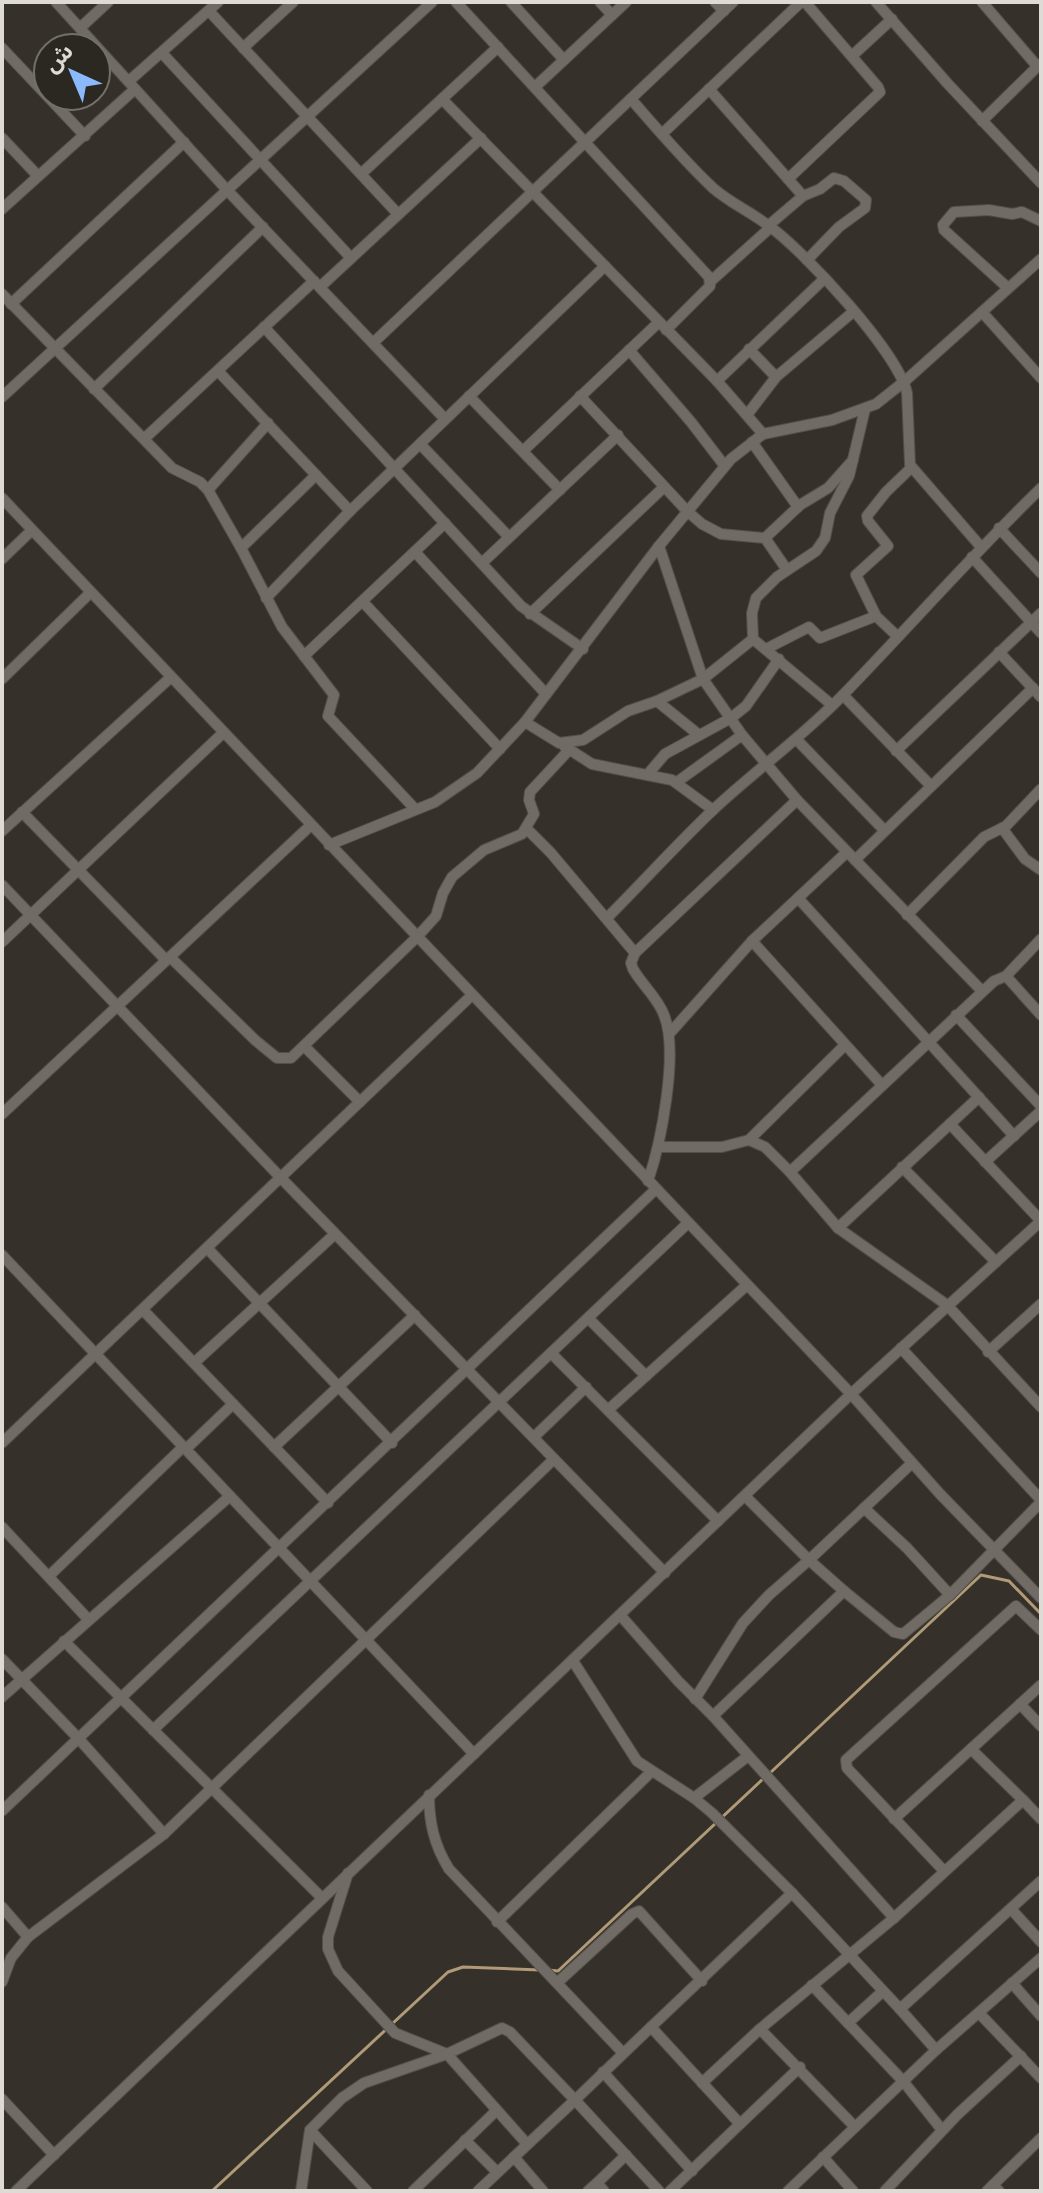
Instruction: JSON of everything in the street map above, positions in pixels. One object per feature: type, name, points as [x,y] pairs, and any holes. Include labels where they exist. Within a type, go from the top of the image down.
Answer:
[{"type":"street","points":[[56,2],[227,190],[445,419]]},
{"type":"street","points":[[80,28],[108,2]]},
{"type":"street","points":[[2,209],[85,136],[162,53],[218,2]]},
{"type":"street","points":[[243,48],[293,2]]},
{"type":"street","points":[[3,393],[432,2]]},
{"type":"street","points":[[456,2],[711,281]]},
{"type":"street","points":[[511,2],[564,60]]},
{"type":"street","points":[[600,2],[612,15]]},
{"type":"street","points":[[535,87],[626,2]]},
{"type":"street","points":[[715,2],[724,11]]},
{"type":"street","points":[[373,343],[733,2]]},
{"type":"street","points":[[662,134],[803,2],[853,55],[880,92],[788,179]]},
{"type":"street","points":[[982,2],[1039,64],[982,121]]},
{"type":"street","points":[[883,4],[892,19],[982,121],[1041,183]]},
{"type":"street","points":[[209,11],[398,214]]},
{"type":"street","points":[[853,55],[892,19]]},
{"type":"street","points":[[361,174],[498,47]]},
{"type":"street","points":[[2,48],[85,136]]},
{"type":"street","points":[[162,53],[351,258]]},
{"type":"street","points":[[709,89],[803,196]]},
{"type":"street","points":[[442,99],[717,381],[763,434]]},
{"type":"street","points":[[631,99],[714,188],[737,207],[770,226],[807,260],[887,352],[905,381],[911,468],[981,547]]},
{"type":"street","points":[[2,138],[38,176]]},
{"type":"street","points":[[145,438],[264,327],[351,258],[481,138]]},
{"type":"street","points":[[11,304],[184,142]]},
{"type":"street","points":[[523,451],[629,350],[710,286],[711,281],[803,196],[839,178],[866,200],[865,208],[839,227],[807,260]]},
{"type":"street","points":[[1008,288],[944,230],[943,225],[954,212],[983,210],[1012,214],[1022,212],[1041,221]]},
{"type":"street","points":[[94,389],[263,227]]},
{"type":"street","points":[[329,845],[435,802],[477,773],[525,722],[724,465],[763,434],[832,420],[865,409],[905,381],[1041,259]]},
{"type":"street","points":[[266,598],[350,511],[605,266]]},
{"type":"street","points":[[717,381],[824,279]]},
{"type":"street","points":[[2,294],[172,468],[200,482],[208,490],[282,627],[334,695],[328,716],[415,809]]},
{"type":"street","points":[[747,415],[776,377],[853,312]]},
{"type":"street","points":[[982,312],[1041,378]]},
{"type":"street","points":[[264,327],[530,614],[583,649]]},
{"type":"street","points":[[749,349],[776,377]]},
{"type":"street","points":[[629,350],[724,465]]},
{"type":"street","points":[[218,371],[350,511]]},
{"type":"street","points":[[469,396],[560,490]]},
{"type":"street","points":[[580,396],[687,511],[721,534],[765,538],[798,507],[823,492],[854,459]]},
{"type":"street","points":[[753,639],[756,598],[821,544],[830,513],[854,459],[865,409]]},
{"type":"street","points":[[208,490],[268,423]]},
{"type":"street","points":[[482,563],[618,435]]},
{"type":"street","points":[[752,442],[798,507]]},
{"type":"street","points":[[420,444],[509,537]]},
{"type":"street","points":[[897,636],[876,616],[856,575],[888,544],[867,517],[886,492],[911,468]]},
{"type":"street","points":[[241,548],[316,475]]},
{"type":"street","points":[[530,614],[664,487]]},
{"type":"street","points":[[607,918],[713,810],[764,764],[797,740],[843,695],[999,528],[1041,488]]},
{"type":"street","points":[[2,498],[1041,1598]]},
{"type":"street","points":[[304,656],[445,523]]},
{"type":"street","points":[[999,528],[1041,573]]},
{"type":"street","points":[[2,559],[32,530]]},
{"type":"street","points":[[765,538],[787,570]]},
{"type":"street","points":[[659,546],[703,679],[742,735],[797,800],[982,991]]},
{"type":"street","points":[[415,552],[546,694]]},
{"type":"street","points":[[972,557],[1041,633]]},
{"type":"street","points":[[2,679],[90,593]]},
{"type":"street","points":[[363,602],[500,749]]},
{"type":"street","points":[[896,751],[1041,613]]},
{"type":"street","points":[[766,649],[809,627],[820,638],[876,616]]},
{"type":"street","points":[[559,743],[583,740],[628,711],[703,679],[753,639]]},
{"type":"street","points":[[753,639],[832,705]]},
{"type":"street","points":[[999,652],[1041,697]]},
{"type":"street","points":[[648,774],[665,754],[731,718],[750,702],[779,659]]},
{"type":"street","points":[[2,831],[170,678]]},
{"type":"street","points":[[670,1033],[752,941],[798,898],[884,830],[1033,688]]},
{"type":"street","points":[[843,695],[931,786]]},
{"type":"street","points":[[657,701],[699,735]]},
{"type":"street","points":[[525,722],[592,764],[677,782],[713,810]]},
{"type":"street","points":[[2,942],[223,733]]},
{"type":"street","points":[[677,782],[742,735]]},
{"type":"street","points":[[797,740],[884,830]]},
{"type":"street","points":[[22,812],[168,959],[255,1040],[277,1058],[291,1058],[436,916],[446,886],[461,869],[484,850],[514,840],[527,829],[534,814],[529,800],[530,792],[569,750]]},
{"type":"street","points":[[907,915],[984,837],[1002,828],[1041,789]]},
{"type":"street","points":[[2,1811],[468,1370],[652,1185],[664,1115],[670,1033],[664,1013],[631,963],[635,953],[797,800]]},
{"type":"street","points":[[2,1114],[311,825]]},
{"type":"street","points":[[1002,828],[1025,859],[1041,870]]},
{"type":"street","points":[[527,829],[635,953]]},
{"type":"street","points":[[2,885],[281,1178],[665,1573]]},
{"type":"street","points":[[798,898],[1014,1136]]},
{"type":"street","points":[[790,1172],[982,991],[1006,976],[1041,939]]},
{"type":"street","points":[[752,941],[881,1084]]},
{"type":"street","points":[[1006,976],[1041,1015]]},
{"type":"street","points":[[2,1443],[472,995]]},
{"type":"street","points":[[956,1015],[1041,1109],[985,1162]]},
{"type":"street","points":[[659,1147],[722,1147],[749,1140],[845,1045]]},
{"type":"street","points":[[304,1046],[360,1102]]},
{"type":"street","points":[[838,1228],[979,1097]]},
{"type":"street","points":[[16,2191],[851,1394],[1041,1221],[950,1124]]},
{"type":"street","points":[[749,1140],[765,1147],[838,1228],[947,1305],[1040,1406]]},
{"type":"street","points":[[902,1167],[996,1262]]},
{"type":"street","points":[[153,1730],[688,1223]]},
{"type":"street","points":[[194,1363],[335,1234]]},
{"type":"street","points":[[207,1248],[392,1443]]},
{"type":"street","points":[[2,1255],[474,1754]]},
{"type":"street","points":[[608,1410],[747,1285]]},
{"type":"street","points":[[988,1352],[1041,1304]]},
{"type":"street","points":[[143,1310],[328,1503]]},
{"type":"street","points":[[274,1447],[415,1315]]},
{"type":"street","points":[[588,1318],[646,1376]]},
{"type":"street","points":[[745,1496],[809,1560],[901,1635],[950,1595],[1041,1501],[901,1348]]},
{"type":"street","points":[[551,1353],[718,1521]]},
{"type":"street","points":[[534,1437],[586,1387]]},
{"type":"street","points":[[49,1576],[233,1404]]},
{"type":"street","points":[[2,1982],[11,1958],[28,1937],[164,1834],[554,1459]]},
{"type":"street","points":[[695,1699],[743,1623],[769,1595],[912,1463]]},
{"type":"street","points":[[2,1697],[230,1496]]},
{"type":"street","points":[[864,1508],[907,1548],[950,1595]]},
{"type":"street","points":[[2,1527],[88,1619]]},
{"type":"street","points":[[713,1716],[844,1591]]},
{"type":"street","points":[[944,1871],[847,1768],[846,1760],[1016,1606],[1041,1630]]},
{"type":"street","points":[[621,1616],[894,1918]]},
{"type":"street","points":[[64,1641],[321,1897]]},
{"type":"street","points":[[2,1659],[164,1834]]},
{"type":"street","points":[[573,1661],[637,1761],[694,1798],[792,1893],[936,2050]]},
{"type":"street","points":[[894,1819],[1041,1685]]},
{"type":"street","points":[[1020,1704],[1041,1726]]},
{"type":"street","points":[[971,1749],[1041,1819]]},
{"type":"street","points":[[694,1798],[748,1756]]},
{"type":"street","points":[[497,1922],[651,1772]]},
{"type":"street","points":[[429,1795],[431,1826],[440,1854],[460,1883],[623,2053]]},
{"type":"street","points":[[702,2083],[760,2029],[894,1918],[1023,1800]]},
{"type":"street","points":[[349,1871],[328,1937],[331,1959],[346,1982],[391,2029],[400,2036],[447,2054],[527,2144]]},
{"type":"street","points":[[900,2009],[1041,1881]]},
{"type":"street","points":[[478,2191],[792,1893]]},
{"type":"street","points":[[2,1907],[28,1937]]},
{"type":"street","points":[[1011,1909],[1041,1942]]},
{"type":"street","points":[[557,1983],[639,1911],[702,1981]]},
{"type":"street","points":[[788,2191],[936,2050],[1041,1958]]},
{"type":"street","points":[[1012,1983],[1041,2016]]},
{"type":"street","points":[[812,1985],[903,2081],[942,2130]]},
{"type":"street","points":[[848,2023],[882,1992]]},
{"type":"street","points":[[979,2013],[1041,2078]]},
{"type":"street","points":[[651,2027],[740,2124]]},
{"type":"street","points":[[301,2191],[310,2130],[342,2098],[364,2083],[506,2029],[659,2191]]},
{"type":"street","points":[[760,2029],[855,2127]]},
{"type":"street","points":[[885,2191],[942,2130],[1021,2056]]},
{"type":"street","points":[[670,2191],[800,2067]]},
{"type":"street","points":[[603,2072],[692,2171]]},
{"type":"street","points":[[2,2099],[54,2155]]},
{"type":"street","points":[[413,2191],[496,2111]]},
{"type":"street","points":[[310,2130],[367,2191]]},
{"type":"street","points":[[993,2189],[1041,2138]]},
{"type":"street","points":[[465,2140],[497,2172]]},
{"type":"street","points":[[588,2191],[600,2187],[626,2155]]},
{"type":"street","points":[[514,2157],[543,2191]]},
{"type":"street","points":[[823,2157],[853,2191]]},
{"type":"waterway","points":[[770,1773],[981,1575],[1009,1581],[1041,1614]]},
{"type":"waterway","points":[[548,1970],[558,1971],[764,1778]]},
{"type":"waterway","points":[[212,2191],[448,1972],[463,1967],[540,1970]]}]
